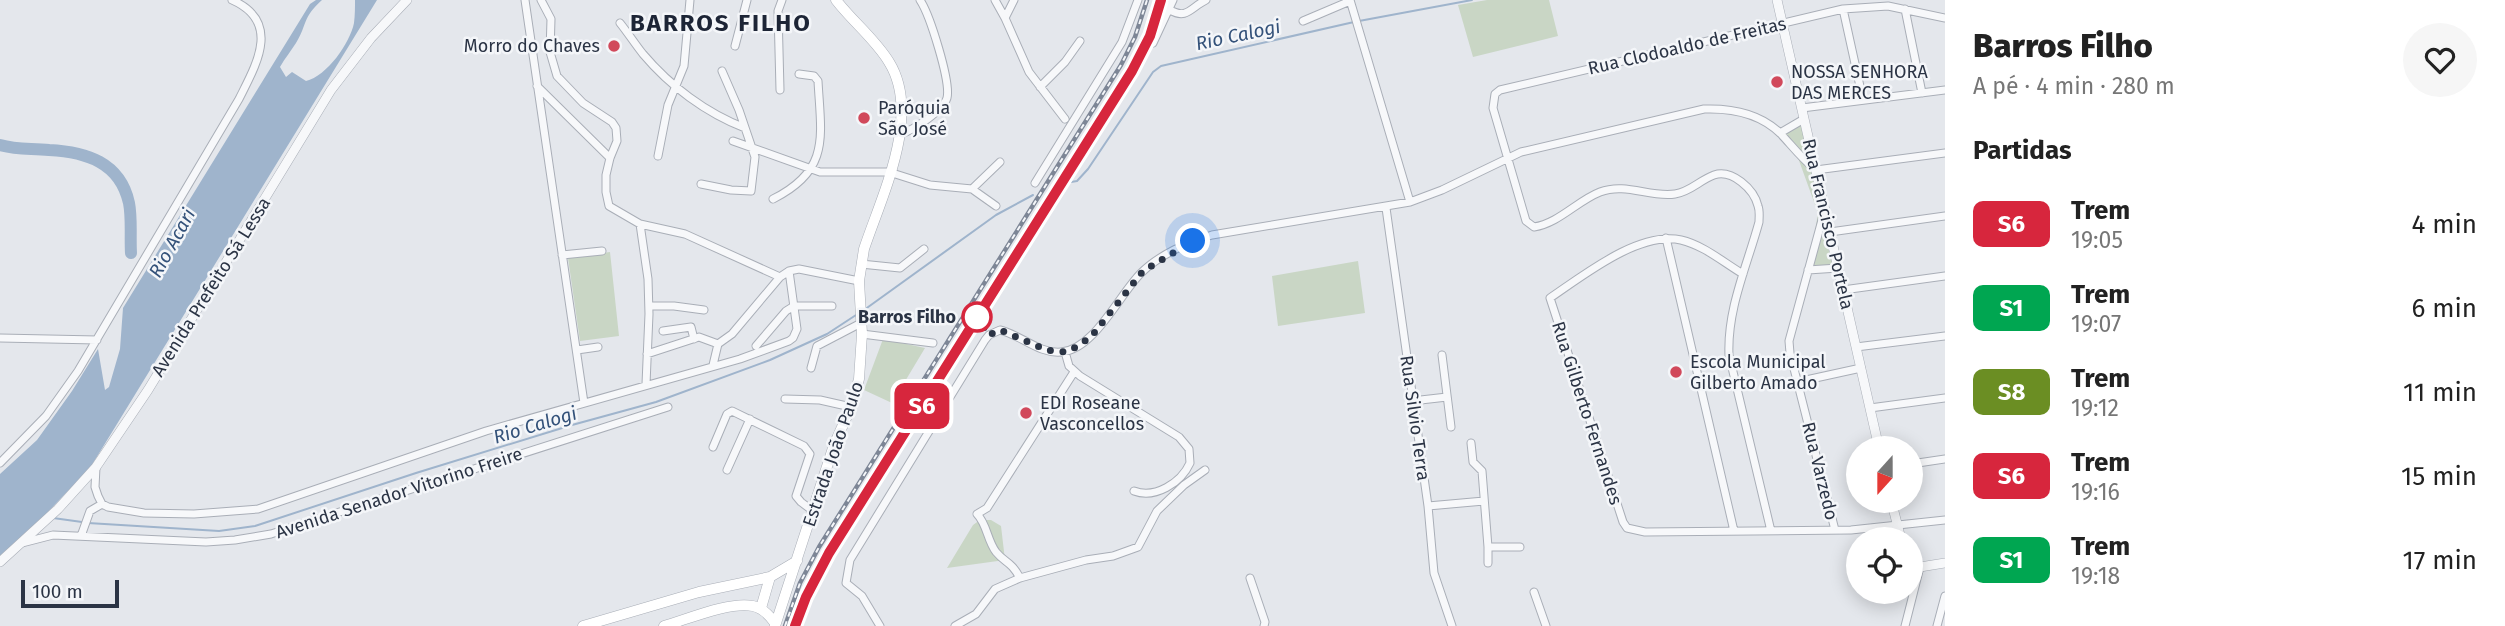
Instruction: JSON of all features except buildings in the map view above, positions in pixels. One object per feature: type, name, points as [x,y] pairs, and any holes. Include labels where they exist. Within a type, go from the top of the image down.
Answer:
[{"type":"main road","name":"Estrada João Paulo","points":[[775,624],[834,445],[851,407],[859,379],[861,264],[901,134],[902,97],[895,74],[880,49],[836,0]]},
{"type":"main road","points":[[583,626],[699,592],[770,577],[797,561]]},
{"type":"main road","points":[[770,577],[784,598]]},
{"type":"main road","points":[[761,608],[770,577]]},
{"type":"main road","points":[[664,626],[752,605],[761,608],[775,624]]},
{"type":"street","points":[[0,463],[46,416],[97,340],[192,181],[255,68],[262,41],[257,23],[251,13],[232,0]]},
{"type":"street","name":"Avenida Prefeito Sá Lessa","points":[[0,562],[45,522],[96,467],[148,390],[331,90],[371,38],[407,0]]},
{"type":"street","points":[[525,0],[584,402]]},
{"type":"street","points":[[541,0],[551,19],[550,52],[557,76],[583,103],[612,122],[616,128],[617,141],[610,158],[606,192],[609,206],[640,224],[685,234],[780,277]]},
{"type":"street","points":[[658,156],[668,106],[684,66],[690,0]]},
{"type":"street","points":[[735,46],[747,0]]},
{"type":"street","points":[[780,90],[778,11],[782,0]]},
{"type":"street","points":[[901,134],[916,127],[942,107],[948,92],[932,26],[920,0]]},
{"type":"street","points":[[995,0],[1029,72],[1065,118]]},
{"type":"street","points":[[1005,18],[1014,0]]},
{"type":"street","points":[[1035,183],[1122,42],[1138,0]]},
{"type":"street","points":[[1153,43],[1173,0]]},
{"type":"street","points":[[1170,10],[1184,15],[1206,0]]},
{"type":"street","name":"Rua Francisco Portela","points":[[1777,0],[1876,436]]},
{"type":"street","points":[[1303,21],[1350,1],[1410,202]]},
{"type":"street","name":"Rua Clodoaldo de Freitas","points":[[1508,156],[1493,108],[1495,94],[1500,90],[1843,9],[1876,6],[1945,18]]},
{"type":"street","points":[[1843,9],[1863,100]]},
{"type":"street","points":[[1905,9],[1922,93]]},
{"type":"street","points":[[620,23],[643,54],[676,86],[723,119],[745,128]]},
{"type":"street","points":[[1040,86],[1065,62],[1080,41]]},
{"type":"street","points":[[701,184],[751,191],[755,157],[722,71]]},
{"type":"street","points":[[773,199],[793,187],[812,170],[821,139],[818,81],[814,76],[799,74]]},
{"type":"street","points":[[537,86],[610,158]]},
{"type":"street","points":[[1802,108],[1945,90]]},
{"type":"street","points":[[880,626],[862,596],[846,583],[850,560],[989,335],[1000,330],[1047,350],[1065,352],[1091,337],[1143,271],[1193,241],[1212,235],[1410,202],[1470,177],[1508,156],[1704,109],[1719,108],[1746,113],[1780,133],[1816,170],[1945,153]]},
{"type":"street","points":[[1780,133],[1804,118]]},
{"type":"street","points":[[733,141],[820,172],[889,172],[930,185],[972,189],[996,206]]},
{"type":"street","points":[[1508,156],[1524,214],[1534,227],[1549,222],[1602,191],[1628,188],[1674,195],[1715,174],[1724,174],[1735,178],[1752,192],[1759,207],[1759,222],[1728,336],[1729,355],[1771,531]]},
{"type":"street","points":[[972,189],[1000,162]]},
{"type":"street","name":"Rua Silvio Terra","points":[[1386,208],[1436,583],[1452,626]]},
{"type":"street","name":"Rua Varzedo","points":[[1825,209],[1789,341],[1835,530]]},
{"type":"street","points":[[1830,232],[1945,216]]},
{"type":"street","points":[[640,224],[649,306],[646,384]]},
{"type":"street","points":[[1743,274],[1699,247],[1666,238],[1734,531],[1835,530],[1945,520]]},
{"type":"street","name":"Rua Gilberto Fernandes","points":[[1666,238],[1640,243],[1550,298],[1627,528],[1634,531],[1734,531]]},
{"type":"street","points":[[861,264],[900,268],[924,249]]},
{"type":"street","points":[[562,256],[602,251]]},
{"type":"street","points":[[1808,270],[1838,268]]},
{"type":"street","points":[[713,365],[718,344],[732,334],[780,277],[789,271],[807,270],[859,281]]},
{"type":"street","points":[[789,271],[793,306]]},
{"type":"street","points":[[1843,290],[1945,276]]},
{"type":"street","points":[[649,306],[704,310]]},
{"type":"street","points":[[756,346],[793,306],[832,306]]},
{"type":"street","name":"Avenida Senador Vitorino Freire","points":[[102,504],[123,511],[144,513],[194,514],[258,509],[486,431],[768,350],[789,341],[795,334],[793,306]]},
{"type":"street","points":[[811,368],[817,346],[861,320],[933,343]]},
{"type":"street","points":[[663,331],[691,327],[694,338]]},
{"type":"street","points":[[1856,347],[1945,336]]},
{"type":"street","points":[[647,354],[699,337],[718,344]]},
{"type":"street","points":[[0,338],[97,340]]},
{"type":"street","points":[[577,350],[598,347]]},
{"type":"street","points":[[1065,352],[1074,372],[1179,437],[1189,449],[1190,463],[1179,478],[1157,492],[1149,494],[1134,491]]},
{"type":"street","points":[[1442,355],[1451,427]]},
{"type":"street","points":[[1797,382],[1861,368]]},
{"type":"street","points":[[1020,578],[1011,563],[996,552],[977,514],[987,508],[1074,372]]},
{"type":"street","points":[[1412,401],[1447,397]]},
{"type":"street","points":[[1870,408],[1945,398]]},
{"type":"street","points":[[785,399],[820,400],[851,407]]},
{"type":"street","name":"Avenida Senador Vitorino Freire","points":[[21,543],[53,535],[206,542],[271,534],[668,407]]},
{"type":"street","points":[[713,447],[729,412],[750,419],[808,448],[810,454],[796,496],[813,511]]},
{"type":"street","points":[[727,470],[750,419]]},
{"type":"street","points":[[1471,443],[1473,462],[1482,471],[1488,563]]},
{"type":"street","points":[[1923,462],[1945,459]]},
{"type":"street","points":[[81,536],[92,509],[102,504],[95,487],[96,467]]},
{"type":"street","points":[[955,626],[976,614],[995,589],[1020,578],[1086,560],[1113,556],[1138,547],[1157,510],[1176,491],[1205,470]]},
{"type":"street","points":[[1427,506],[1484,500]]},
{"type":"street","points":[[1894,513],[1897,526]]},
{"type":"street","points":[[1488,547],[1520,547]]},
{"type":"street","points":[[1923,565],[1945,563]]},
{"type":"street","points":[[1251,578],[1264,626]]},
{"type":"street","points":[[1535,592],[1546,626]]},
{"type":"street","points":[[1937,626],[1945,596]]},
{"type":"street","points":[[1905,626],[1909,604]]},
{"type":"green space","points":[[1487,0],[1549,0],[1558,36],[1473,57],[1458,5]]},
{"type":"green space","points":[[1802,123],[1838,266],[1809,270],[1818,213],[1793,144],[1781,133]]},
{"type":"green space","points":[[610,252],[619,336],[580,341],[568,258]]},
{"type":"green space","points":[[1358,261],[1365,313],[1278,326],[1272,276]]},
{"type":"green space","points":[[883,339],[925,348],[892,403],[864,390]]},
{"type":"green space","points":[[980,520],[991,520],[1001,526],[1005,560],[947,568],[973,525]]},
{"type":"water","name":"Rio Acari","points":[[322,0],[308,16],[300,36],[280,67],[286,77],[292,72],[306,81],[322,73],[348,40],[354,23],[355,0],[377,0],[90,468],[44,516],[0,556],[0,474],[37,440],[98,349],[105,390],[109,387],[120,349],[123,308],[310,4]]},
{"type":"waterway","name":"Rio Calogi","points":[[1359,21],[1472,0]]},
{"type":"waterway","name":"Rio Calogi","points":[[1065,183],[1077,181],[1088,169],[1153,72],[1161,66],[1354,22]]},
{"type":"waterway","points":[[0,145],[76,153],[100,162],[109,169],[118,178],[129,203],[131,253]]},
{"type":"waterway","name":"Rio Calogi","points":[[864,310],[996,215],[1033,195]]},
{"type":"waterway","name":"Rio Calogi","points":[[88,523],[219,531],[255,526],[416,473],[656,402],[770,360],[827,334],[856,315]]},
{"type":"waterway","name":"Rio Calogi","points":[[53,518],[82,522]]},
{"type":"railway","points":[[785,626],[800,583],[819,547],[1121,65],[1135,37],[1147,0]]},
{"type":"railway","points":[[795,626],[810,588],[829,553],[1134,67],[1151,32],[1161,0]]},
{"type":"train","name":"S6","points":[[795,626],[806,597],[829,553],[1132,71],[1150,36],[1161,0]]},
{"type":"place","name":"Morro do Chaves","points":[[614,46]]},
{"type":"place","name":"NOSSA SENHORA DAS MERCES","points":[[1777,82]]},
{"type":"place","name":"Paróquia São José","points":[[864,118]]},
{"type":"place","name":"Barros Filho","points":[[977,317]]},
{"type":"place","name":"Escola Municipal Gilberto Amado","points":[[1676,372]]},
{"type":"place","name":"EDI Roseane Vasconcellos","points":[[1026,413]]},
{"type":"district","name":"BARROS FILHO","points":[[721,23]]},
{"type":"route","points":[[977,317],[989,335],[995,331],[1006,331],[1047,350],[1065,352],[1091,337],[1143,271],[1193,241]]}]
